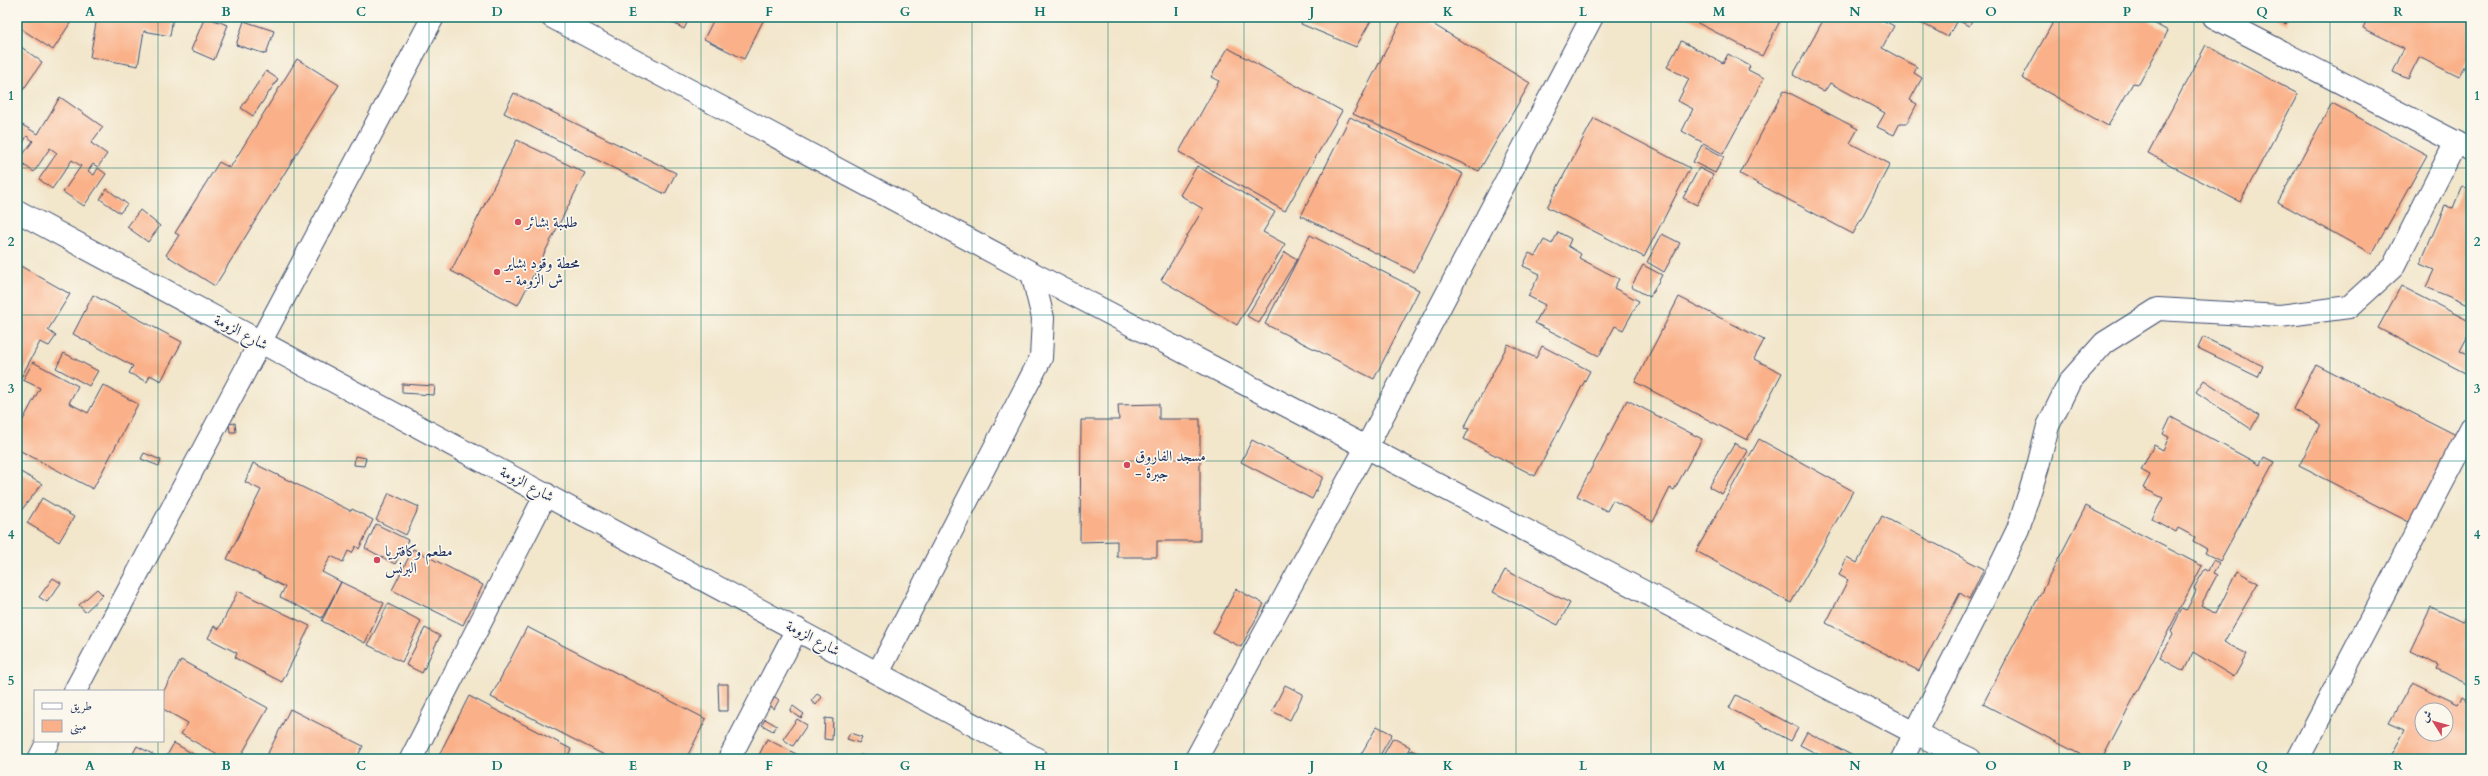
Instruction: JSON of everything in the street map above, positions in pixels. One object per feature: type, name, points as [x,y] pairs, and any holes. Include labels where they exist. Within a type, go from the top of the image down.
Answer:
[{"type":"street","points":[[76,690],[433,17]]},
{"type":"street","points":[[552,17],[1032,273],[1367,446],[1915,733],[1970,759]]},
{"type":"street","points":[[1196,759],[1367,446],[1592,17]]},
{"type":"street","points":[[1902,759],[2018,529],[2038,466],[2048,426],[2070,381],[2104,344],[2158,309],[2280,316],[2349,307],[2393,268],[2464,146],[2214,17]]},
{"type":"street","name":"شارع الزومة","points":[[17,211],[260,343],[546,494],[1037,759]]},
{"type":"street","points":[[878,673],[1041,358],[1043,318],[1032,273]]},
{"type":"street","points":[[2298,759],[2471,428]]},
{"type":"street","points":[[411,759],[546,494]]},
{"type":"street","points":[[730,759],[797,629]]},
{"type":"street","points":[[39,759],[48,742]]},
{"type":"building","points":[[23,17],[74,17],[53,50],[17,26]]},
{"type":"building","points":[[97,17],[173,17],[170,36],[144,31],[138,66],[90,57]]},
{"type":"building","points":[[205,17],[228,25],[214,60],[191,50]]},
{"type":"building","points":[[662,17],[690,17],[684,29]]},
{"type":"building","points":[[715,17],[765,17],[744,59],[704,39]]},
{"type":"building","points":[[1304,17],[1373,17],[1356,47],[1301,24]]},
{"type":"building","points":[[1403,17],[1421,17],[1530,83],[1479,171],[1353,114]]},
{"type":"building","points":[[1686,17],[1782,17],[1762,56]]},
{"type":"building","points":[[1825,17],[1877,17],[1894,26],[1882,48],[1917,67],[1914,73],[1922,78],[1910,100],[1917,104],[1907,123],[1900,123],[1894,135],[1877,127],[1885,113],[1830,83],[1824,92],[1793,75]]},
{"type":"building","points":[[1910,17],[1974,17],[1969,26],[1957,20],[1948,37]]},
{"type":"building","points":[[2056,17],[2065,22],[2067,17],[2143,17],[2168,31],[2139,84],[2133,83],[2108,126],[2022,78]]},
{"type":"building","points":[[2271,17],[2289,17],[2286,24]]},
{"type":"building","points":[[2368,17],[2471,17],[2471,54],[2459,77],[2419,57],[2408,79],[2393,72],[2404,48],[2363,28]]},
{"type":"building","points":[[244,21],[274,31],[266,54],[236,45]]},
{"type":"building","points":[[1681,41],[1723,63],[1728,54],[1750,66],[1748,70],[1764,78],[1723,154],[1682,131],[1693,109],[1678,101],[1689,79],[1667,67]]},
{"type":"building","points":[[17,44],[42,62],[23,90],[17,85]]},
{"type":"building","points":[[2206,45],[2298,94],[2240,202],[2148,153]]},
{"type":"building","points":[[1228,48],[1342,111],[1285,211],[1179,152],[1219,81],[1211,77]]},
{"type":"building","points":[[297,59],[339,85],[215,286],[166,255],[179,235],[175,233],[219,162],[230,168]]},
{"type":"building","points":[[266,71],[278,79],[253,116],[241,108]]},
{"type":"building","points":[[1784,90],[1858,129],[1850,143],[1890,164],[1853,234],[1740,174]]},
{"type":"building","points":[[514,93],[676,173],[665,194],[504,113]]},
{"type":"building","points":[[60,97],[103,127],[91,143],[107,154],[98,167],[93,164],[88,171],[94,175],[98,168],[106,174],[84,206],[63,192],[81,166],[72,160],[52,189],[39,179],[57,153],[50,148],[34,172],[18,161],[33,141],[27,136],[17,153],[17,122],[38,134]]},
{"type":"building","points":[[2332,103],[2427,155],[2372,254],[2278,202]]},
{"type":"building","points":[[1350,117],[1463,174],[1414,272],[1301,216]]},
{"type":"building","points":[[1594,118],[1690,168],[1644,257],[1547,207]]},
{"type":"building","name":"طلمبة بشائر","points":[[517,140],[585,173],[518,305],[451,271]]},
{"type":"building","points":[[1702,145],[1724,157],[1715,173],[1693,162]]},
{"type":"building","points":[[1197,166],[1275,212],[1263,232],[1285,244],[1237,325],[1161,280],[1203,209],[1180,195]]},
{"type":"building","points":[[1699,168],[1713,175],[1697,205],[1683,198]]},
{"type":"building","points":[[2462,186],[2471,190],[2471,306],[2426,287],[2434,270],[2420,264],[2445,206],[2453,208]]},
{"type":"building","points":[[107,189],[127,204],[120,213],[100,199]]},
{"type":"building","points":[[140,210],[160,226],[148,242],[127,227]]},
{"type":"building","points":[[1558,232],[1571,239],[1568,246],[1581,254],[1579,258],[1619,279],[1614,288],[1639,301],[1623,330],[1615,326],[1599,356],[1535,323],[1545,305],[1528,296],[1540,274],[1523,266],[1529,253],[1535,256],[1544,240],[1552,244]]},
{"type":"building","points":[[1662,234],[1680,243],[1664,272],[1647,262]]},
{"type":"building","points":[[1310,235],[1419,290],[1374,379],[1265,324]]},
{"type":"building","points":[[1285,252],[1297,259],[1259,323],[1247,316]]},
{"type":"building","points":[[17,264],[70,294],[48,330],[56,336],[49,346],[40,342],[17,385]]},
{"type":"building","points":[[1643,265],[1662,275],[1650,297],[1631,287]]},
{"type":"building","points":[[2401,286],[2471,322],[2471,330],[2460,351],[2471,357],[2471,376],[2378,328]]},
{"type":"building","points":[[93,295],[182,342],[161,381],[150,375],[147,382],[129,373],[133,366],[73,334]]},
{"type":"building","points":[[1679,297],[1764,340],[1754,359],[1782,373],[1747,440],[1635,382]]},
{"type":"building","points":[[2203,337],[2263,366],[2258,377],[2198,348]]},
{"type":"building","points":[[1508,344],[1536,358],[1542,346],[1590,371],[1535,476],[1464,439],[1469,429],[1464,428]]},
{"type":"building","points":[[64,353],[98,371],[89,386],[56,368]]},
{"type":"building","points":[[33,362],[78,386],[69,403],[88,413],[103,385],[138,404],[93,489],[17,449],[17,431],[40,388],[23,380]]},
{"type":"building","points":[[2316,364],[2458,436],[2413,524],[2299,466],[2320,424],[2293,409]]},
{"type":"building","points":[[2204,380],[2259,416],[2251,429],[2196,392]]},
{"type":"building","points":[[402,384],[435,386],[434,395],[402,393]]},
{"type":"building","points":[[1627,400],[1702,439],[1674,490],[1670,488],[1653,522],[1613,500],[1607,511],[1577,496]]},
{"type":"building","points":[[1159,404],[1159,419],[1200,419],[1200,541],[1157,541],[1157,557],[1117,557],[1117,541],[1080,542],[1081,420],[1119,420],[1118,405]]},
{"type":"building","points":[[2171,417],[2260,465],[2264,457],[2274,462],[2220,561],[2205,553],[2207,549],[2193,541],[2195,537],[2178,528],[2176,532],[2152,519],[2163,498],[2143,488],[2150,475],[2141,470],[2154,445],[2163,450],[2169,437],[2163,434]]},
{"type":"building","points":[[235,423],[236,432],[230,432],[229,424]]},
{"type":"building","points":[[1759,439],[1853,491],[1791,603],[1696,551]]},
{"type":"building","points":[[1252,440],[1323,477],[1312,499],[1241,462]]},
{"type":"building","points":[[1735,443],[1748,451],[1722,494],[1709,487]]},
{"type":"building","points":[[144,453],[161,460],[159,466],[141,459]]},
{"type":"building","points":[[355,456],[366,458],[364,466],[354,465]]},
{"type":"building","points":[[253,463],[351,511],[352,509],[373,520],[359,549],[356,546],[352,553],[348,551],[343,562],[331,556],[322,572],[341,582],[322,618],[280,597],[285,587],[227,559],[261,490],[245,482]]},
{"type":"building","points":[[17,470],[42,484],[20,512],[17,510]]},
{"type":"building","points":[[389,493],[419,507],[406,535],[376,520]]},
{"type":"building","points":[[42,498],[74,517],[59,542],[27,523]]},
{"type":"building","points":[[2086,506],[2202,566],[2102,759],[2089,759],[1983,704]]},
{"type":"building","points":[[1882,516],[1984,569],[1969,599],[1960,593],[1919,671],[1826,623],[1848,580],[1839,575],[1847,557],[1857,563]]},
{"type":"building","points":[[376,524],[408,540],[395,564],[365,548]]},
{"type":"building","points":[[413,549],[483,585],[463,625],[392,590]]},
{"type":"building","points":[[2213,560],[2219,563],[2213,573],[2217,575],[2201,605],[2216,614],[2237,571],[2258,583],[2224,642],[2247,654],[2234,677],[2193,652],[2184,671],[2160,658],[2173,635],[2171,631],[2182,609],[2186,611],[2196,592],[2194,588],[2205,569],[2208,571]]},
{"type":"building","points":[[1505,570],[1570,603],[1558,625],[1493,592]]},
{"type":"building","points":[[53,578],[61,583],[47,602],[39,597]]},
{"type":"building","points":[[341,582],[384,603],[365,643],[322,621]]},
{"type":"building","points":[[97,589],[103,595],[85,612],[79,605]]},
{"type":"building","points":[[1236,589],[1264,604],[1241,647],[1213,633]]},
{"type":"building","points":[[238,591],[310,626],[282,682],[235,658],[237,653],[208,638],[214,626],[219,629]]},
{"type":"building","points":[[388,604],[421,621],[402,662],[368,645]]},
{"type":"building","points":[[2431,607],[2462,622],[2471,616],[2471,686],[2437,669],[2439,665],[2410,651]]},
{"type":"building","points":[[527,627],[706,719],[686,759],[612,759],[491,697]]},
{"type":"building","points":[[425,628],[440,636],[422,673],[406,665]]},
{"type":"building","points":[[181,660],[268,708],[239,759],[225,759],[181,734],[188,723],[164,710],[164,690]]},
{"type":"building","points":[[2412,682],[2454,702],[2414,702],[2414,742],[2454,742],[2454,702],[2458,704],[2462,697],[2471,703],[2471,759],[2390,758],[2405,730],[2389,723]]},
{"type":"building","points":[[718,684],[728,684],[728,711],[719,711]]},
{"type":"building","points":[[1285,685],[1303,694],[1290,720],[1272,711]]},
{"type":"building","points":[[817,694],[822,697],[816,705],[811,701]]},
{"type":"building","points":[[1736,695],[1798,728],[1791,741],[1729,708]]},
{"type":"building","points":[[469,696],[571,749],[566,759],[437,759]]},
{"type":"building","points":[[775,697],[779,700],[774,709],[769,706]]},
{"type":"building","points":[[793,706],[804,714],[801,718],[790,711]]},
{"type":"building","points":[[290,709],[363,746],[356,759],[265,759]]},
{"type":"building","points":[[825,718],[833,719],[832,740],[824,739]]},
{"type":"building","points":[[765,719],[777,726],[773,731],[762,725]]},
{"type":"building","points":[[797,719],[807,725],[793,746],[783,739]]},
{"type":"building","points":[[1377,726],[1392,734],[1378,759],[1367,759],[1360,756]]},
{"type":"building","points":[[1807,732],[1859,759],[1827,759],[1800,745]]},
{"type":"building","points":[[850,733],[862,737],[859,743],[847,739]]},
{"type":"building","points":[[1393,738],[1410,747],[1403,759],[1381,759]]},
{"type":"building","points":[[767,739],[806,759],[757,759]]},
{"type":"building","points":[[174,743],[202,759],[165,759]]},
{"type":"building","points":[[137,746],[162,759],[130,759]]},
{"type":"building","points":[[1411,750],[1430,759],[1407,759]]},
{"type":"building","points":[[860,755],[873,757],[873,759],[860,759]]},
{"type":"place","name":"طلمبة بشائر","points":[[518,222]]},
{"type":"place","name":"محطة وقود بشاير - ش الزومة","points":[[497,272]]},
{"type":"place","name":"مسجد الفاروق - جبرة","points":[[1127,465]]},
{"type":"place","name":"مطعم وكافتريا البرنس","points":[[377,560]]}]
